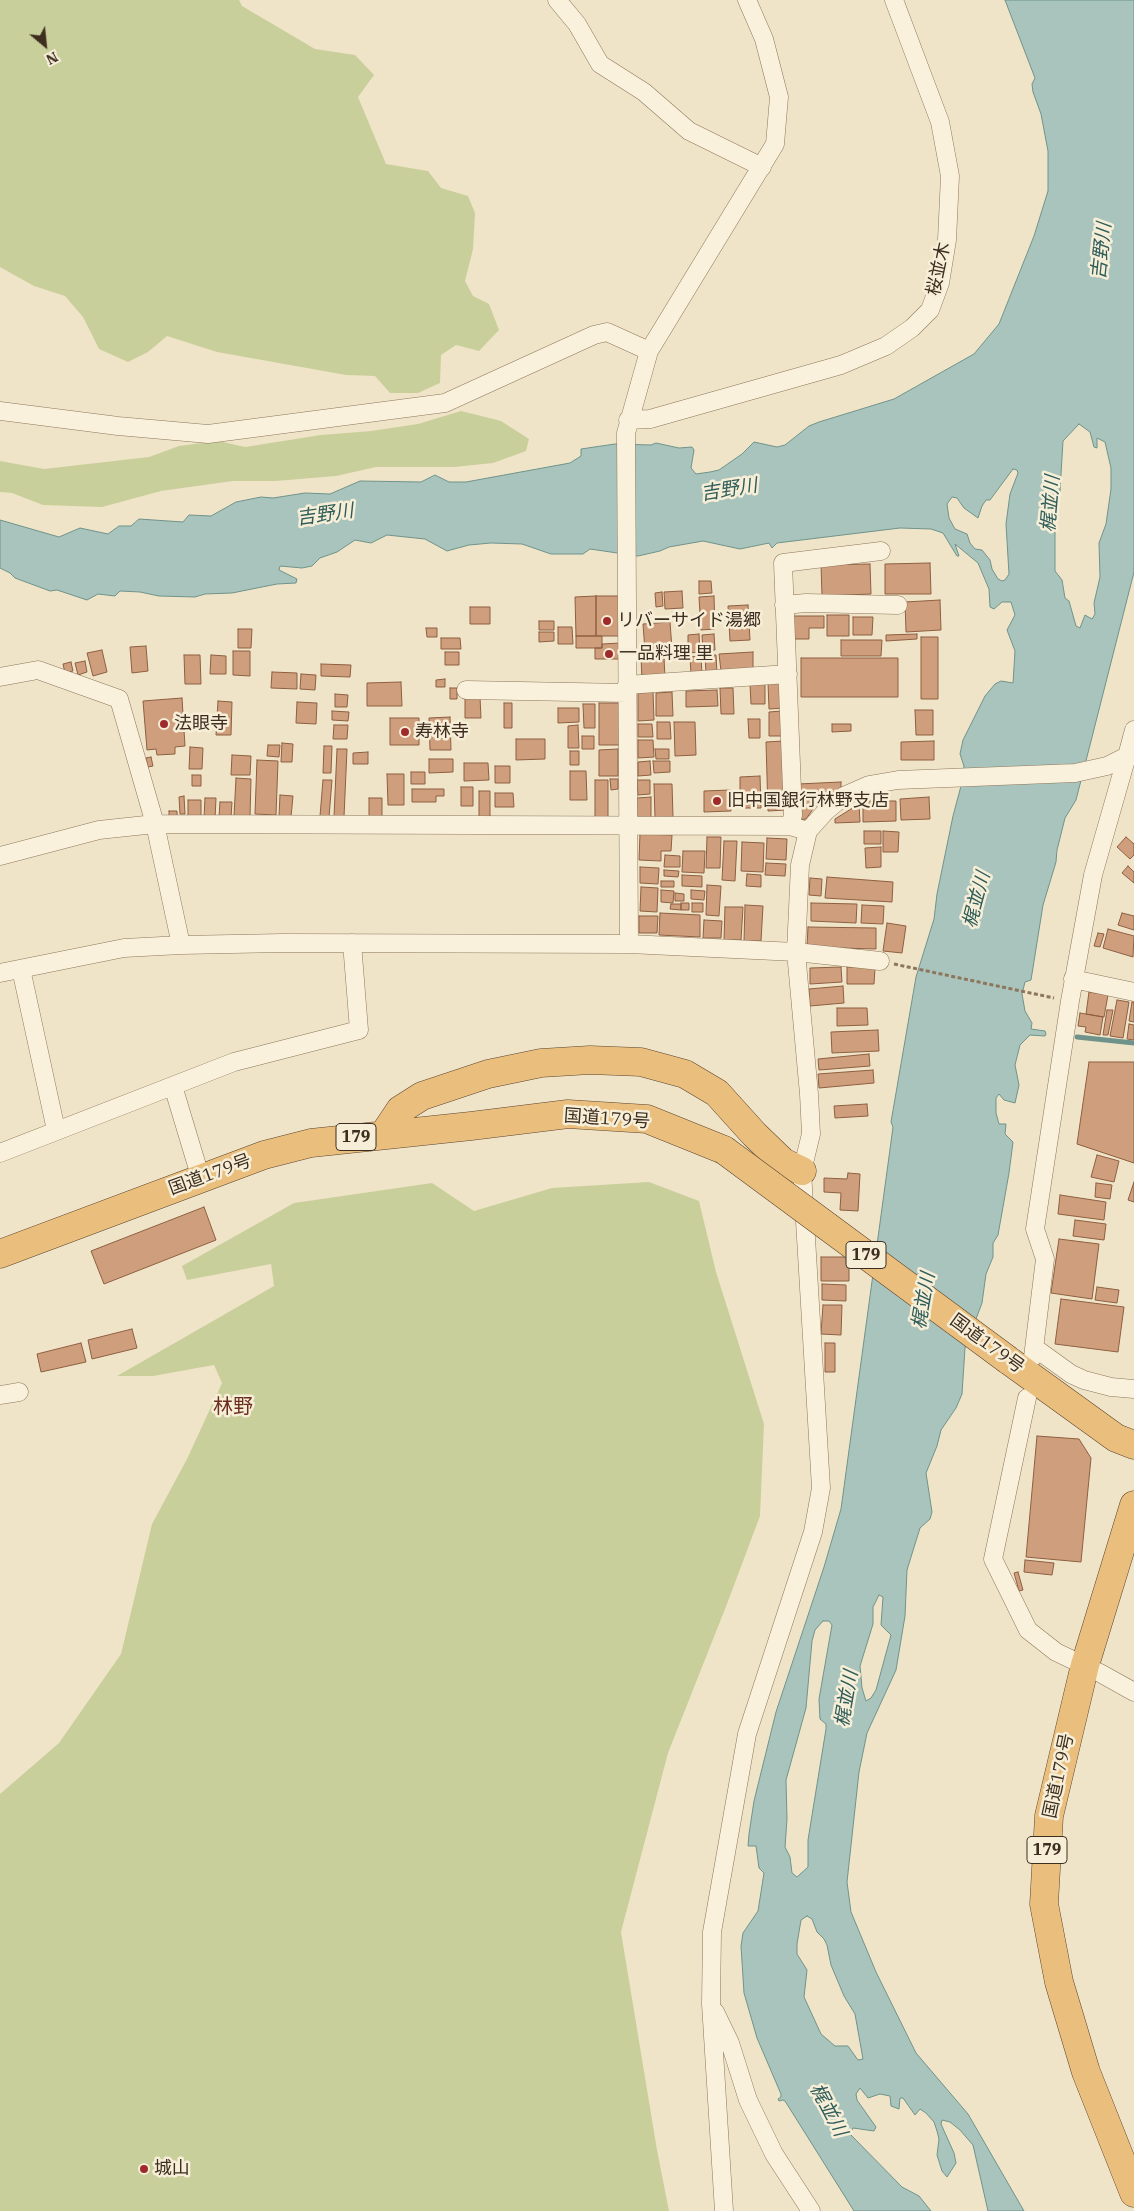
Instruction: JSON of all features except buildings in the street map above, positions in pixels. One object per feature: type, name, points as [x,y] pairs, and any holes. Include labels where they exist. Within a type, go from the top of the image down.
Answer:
[{"type":"highway","points":[[384,1134],[400,1110],[422,1096],[488,1074],[541,1063],[590,1060],[641,1062],[685,1074],[717,1093],[754,1134],[783,1162],[802,1171]]},
{"type":"highway","name":"国道179号","points":[[0,1254],[264,1155],[311,1143],[568,1114],[648,1119],[724,1150],[1026,1355],[1116,1438],[1134,1445]]},
{"type":"highway","name":"国道179号","points":[[1134,1505],[1085,1666],[1049,1816],[1044,1904],[1059,1982],[1086,2072],[1134,2193]]},
{"type":"street","points":[[557,0],[577,24],[600,64],[644,92],[689,131],[762,168]]},
{"type":"street","points":[[629,944],[626,588],[627,427],[649,351],[776,144],[779,97],[764,39],[747,0]]},
{"type":"street","name":"桜並木","points":[[627,427],[840,365],[886,346],[912,328],[930,310],[940,283],[947,240],[950,176],[940,122],[894,0]]},
{"type":"street","points":[[0,411],[118,426],[208,434],[445,402],[594,335],[608,332],[649,351]]},
{"type":"street","points":[[790,826],[793,815],[783,563],[880,551]]},
{"type":"street","points":[[784,604],[898,605]]},
{"type":"street","points":[[0,677],[38,670],[120,698],[155,824],[181,945]]},
{"type":"street","points":[[466,690],[628,689],[788,674]]},
{"type":"street","points":[[1134,730],[1131,756],[1093,875],[1074,979],[1035,1230],[1045,1259],[1026,1355],[1084,1380],[1111,1387],[1134,1389]]},
{"type":"street","points":[[724,2211],[711,2004],[712,1932],[747,1734],[814,1532],[821,1488],[802,1171],[811,1134],[796,952],[800,865],[808,831],[826,810],[844,796],[869,785],[898,780],[942,780],[1075,773],[1107,766],[1131,756]]},
{"type":"street","points":[[0,856],[99,830],[155,824],[790,826],[808,831]]},
{"type":"street","points":[[0,1153],[234,1062],[359,1030],[352,943]]},
{"type":"street","points":[[0,973],[124,948],[181,945],[352,943],[629,944],[796,952],[880,961]]},
{"type":"street","points":[[21,968],[56,1130]]},
{"type":"street","points":[[1074,979],[1134,992]]},
{"type":"street","points":[[173,1086],[201,1179]]},
{"type":"street","points":[[0,1395],[19,1392]]},
{"type":"street","points":[[1026,1398],[993,1559],[1028,1630],[1056,1652],[1134,1692]]},
{"type":"street","points":[[711,2004],[730,2043],[753,2109],[774,2154],[811,2211]]},
{"type":"path","points":[[910,967],[1058,998]]},
{"type":"green space","points":[[0,0],[239,0],[242,6],[315,49],[355,55],[374,75],[358,97],[386,164],[428,171],[441,188],[468,196],[475,213],[473,249],[465,281],[473,296],[489,304],[499,330],[479,351],[456,345],[441,355],[440,383],[418,393],[390,393],[375,376],[346,375],[217,352],[167,336],[148,352],[128,362],[99,349],[83,317],[65,296],[34,286],[0,267]]},
{"type":"green space","points":[[461,411],[501,421],[529,439],[526,451],[493,463],[454,467],[376,467],[336,476],[276,481],[233,481],[161,491],[102,507],[43,505],[12,493],[0,492],[0,461],[44,469],[149,457],[179,446],[218,441],[245,447],[321,435],[371,431],[418,424]]},
{"type":"green space","points":[[649,1182],[699,1201],[716,1272],[764,1424],[760,1516],[668,1753],[621,1932],[669,2211],[0,2211],[0,1794],[59,1743],[121,1654],[152,1524],[187,1459],[222,1383],[214,1365],[153,1376],[117,1376],[274,1286],[271,1264],[187,1280],[182,1266],[294,1203],[432,1183],[474,1211],[552,1188]]},
{"type":"water","points":[[1005,0],[1134,0],[1134,572],[1076,800],[1065,818],[1056,862],[1043,905],[1031,980],[1025,982],[1022,994],[1025,1011],[1032,1023],[1031,1029],[1045,1031],[1046,1034],[1045,1036],[1030,1035],[1020,1045],[1015,1065],[1019,1085],[1015,1103],[1004,1100],[999,1094],[996,1098],[996,1113],[999,1124],[1006,1124],[1005,1134],[1013,1142],[998,1235],[993,1243],[993,1257],[986,1274],[982,1303],[965,1348],[962,1394],[956,1408],[941,1430],[926,1473],[932,1512],[930,1519],[920,1528],[907,1570],[905,1616],[896,1670],[867,1733],[859,1772],[847,1882],[851,1912],[876,1972],[916,2053],[968,2114],[1024,2211],[988,2211],[973,2145],[950,2122],[942,2120],[941,2124],[954,2153],[956,2163],[947,2177],[942,2171],[937,2155],[939,2139],[937,2131],[934,2122],[926,2113],[920,2109],[915,2115],[903,2098],[900,2098],[899,2109],[891,2106],[890,2096],[880,2094],[868,2098],[860,2088],[856,2094],[857,2100],[876,2127],[874,2131],[853,2128],[850,2134],[902,2187],[919,2196],[931,2211],[854,2211],[785,2101],[779,2101],[778,2099],[781,2097],[781,2094],[757,2038],[744,1993],[741,1946],[743,1933],[758,1911],[764,1873],[759,1868],[756,1846],[748,1846],[749,1834],[754,1801],[776,1712],[841,1509],[893,1127],[891,1122],[916,977],[934,919],[937,894],[961,786],[964,766],[960,754],[963,740],[985,696],[995,684],[1001,681],[1013,683],[1015,651],[1007,630],[1015,615],[1011,602],[1002,602],[994,609],[990,607],[989,589],[978,563],[955,544],[959,556],[957,556],[943,533],[931,529],[900,528],[777,543],[772,548],[769,543],[740,549],[703,541],[669,547],[638,556],[590,549],[583,554],[551,554],[522,544],[491,543],[469,545],[447,551],[425,539],[387,535],[371,543],[355,540],[337,552],[320,558],[312,566],[302,568],[280,566],[279,570],[297,579],[296,583],[277,584],[232,593],[205,594],[195,597],[159,596],[140,592],[120,591],[115,596],[98,594],[87,600],[57,590],[50,591],[15,578],[0,568],[0,520],[59,537],[80,528],[108,534],[119,526],[131,526],[139,519],[183,522],[189,515],[211,516],[236,502],[261,497],[273,498],[305,493],[330,494],[360,481],[421,482],[435,475],[449,482],[466,482],[570,463],[581,456],[581,449],[615,444],[651,445],[656,443],[679,448],[692,447],[694,450],[691,468],[696,474],[719,470],[742,454],[754,442],[777,447],[785,445],[809,426],[894,399],[974,354],[999,324],[1034,236],[1048,191],[1048,151],[1041,114],[1033,92],[1032,84],[1035,78]],"holes":[[[1079,424],[1090,432],[1094,447],[1097,448],[1097,438],[1105,442],[1111,468],[1111,489],[1106,524],[1099,543],[1100,577],[1094,603],[1095,614],[1092,619],[1085,615],[1080,628],[1076,626],[1069,601],[1065,598],[1062,580],[1055,571],[1055,515],[1060,491],[1063,441]],[[1013,469],[1017,470],[1018,473],[1010,494],[1006,524],[1009,574],[1002,581],[998,579],[992,569],[990,560],[982,550],[975,549],[970,543],[967,534],[955,529],[949,518],[947,504],[952,497],[957,498],[964,508],[978,518],[982,506],[986,500],[990,500]],[[879,1595],[883,1597],[881,1625],[891,1635],[876,1690],[871,1698],[866,1701],[862,1688],[860,1666],[873,1624],[873,1607]],[[823,1621],[829,1621],[832,1625],[819,1699],[820,1719],[826,1724],[826,1729],[808,1840],[808,1867],[797,1877],[792,1873],[790,1857],[785,1847],[787,1819],[786,1780],[806,1708],[812,1641],[815,1630]],[[807,1916],[812,1919],[817,1932],[827,1945],[831,1965],[844,1996],[855,2014],[863,2059],[858,2060],[848,2046],[835,2046],[821,2034],[804,1997],[807,1970],[797,1954],[801,1920]]]},
{"type":"waterway","points":[[1077,1037],[1134,1043]]},
{"type":"place","name":"リバーサイド湯郷","points":[[607,621]]},
{"type":"place","name":"一品料理 里","points":[[609,654]]},
{"type":"place","name":"法眼寺","points":[[164,724]]},
{"type":"place","name":"寿林寺","points":[[405,732]]},
{"type":"place","name":"旧中国銀行林野支店","points":[[717,801]]},
{"type":"place","name":"城山","points":[[144,2169]]},
{"type":"district","name":"林野","points":[[233,1407]]},
{"type":"water label","name":"吉野川","points":[[1102,251]]},
{"type":"water label","name":"吉野川","points":[[729,490]]},
{"type":"water label","name":"梶並川","points":[[1051,504]]},
{"type":"water label","name":"吉野川","points":[[325,515]]},
{"type":"water label","name":"梶並川","points":[[977,900]]},
{"type":"water label","name":"梶並川","points":[[924,1301]]},
{"type":"water label","name":"梶並川","points":[[847,1699]]},
{"type":"water label","name":"梶並川","points":[[828,2110]]}]
